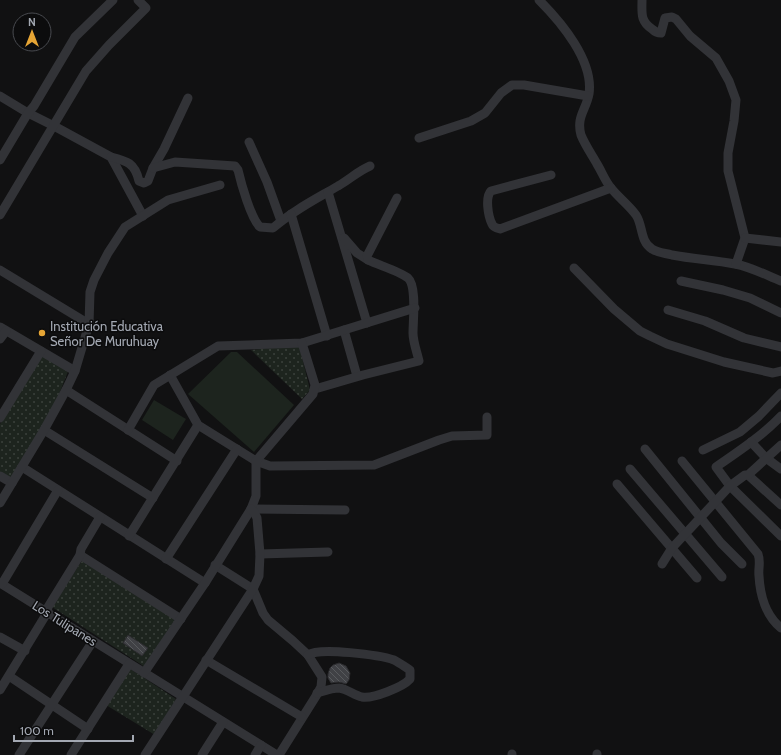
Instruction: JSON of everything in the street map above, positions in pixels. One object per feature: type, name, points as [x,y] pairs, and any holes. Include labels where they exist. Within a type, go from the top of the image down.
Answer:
[{"type":"street","points":[[0,160],[3,149],[34,106],[76,37],[113,0]]},
{"type":"street","points":[[0,215],[86,72],[109,45],[146,8],[138,0]]},
{"type":"street","points":[[540,0],[559,21],[576,47],[589,77],[590,85],[588,96],[581,113],[579,123],[582,135],[610,188],[633,210],[639,219],[645,243],[655,251],[683,257],[736,264],[758,271],[781,281]]},
{"type":"street","points":[[642,0],[642,17],[644,23],[658,33],[661,33],[665,18],[668,16],[676,19],[690,36],[716,58],[729,81],[736,100],[728,153],[728,171],[745,238],[736,264]]},
{"type":"street","points":[[419,138],[471,121],[485,113],[501,93],[512,85],[524,85],[588,96]]},
{"type":"street","points":[[0,96],[28,113],[111,157],[126,161],[136,171],[139,181],[144,183],[148,180],[188,98]]},
{"type":"street","points":[[249,142],[267,182],[281,221]]},
{"type":"street","points":[[111,157],[143,216]]},
{"type":"street","points":[[153,168],[175,162],[235,166],[238,170],[250,208],[258,225],[260,227],[273,228],[291,214],[350,178],[360,170],[370,166]]},
{"type":"street","points":[[551,175],[490,191],[487,199],[492,223],[495,228],[500,229],[610,188]]},
{"type":"street","points":[[0,503],[66,390],[74,371],[89,324],[90,292],[94,280],[108,253],[125,227],[168,200],[220,185]]},
{"type":"street","points":[[328,192],[367,323]]},
{"type":"street","points":[[368,260],[366,256],[397,198]]},
{"type":"street","points":[[291,214],[327,336]]},
{"type":"street","points":[[315,389],[357,376],[419,361],[413,334],[415,308],[411,282],[408,278],[368,260],[357,253],[341,234]]},
{"type":"street","points":[[745,238],[781,242]]},
{"type":"street","points":[[574,268],[614,310],[640,331],[650,336],[667,344],[724,362],[773,372],[781,371]]},
{"type":"street","points":[[0,270],[89,324]]},
{"type":"street","points":[[680,281],[723,290],[750,298],[781,313]]},
{"type":"street","points":[[128,430],[154,385],[218,346],[302,343],[415,308]]},
{"type":"street","points":[[668,310],[705,321],[744,338],[781,347]]},
{"type":"street","points":[[0,339],[3,329],[74,371]]},
{"type":"street","points":[[344,330],[357,376]]},
{"type":"street","points":[[144,673],[181,619],[251,509],[256,496],[256,462],[311,398],[315,385],[302,343]]},
{"type":"street","points":[[0,418],[41,351]]},
{"type":"street","points":[[170,375],[198,425],[256,462],[270,466],[374,465],[452,436],[487,435],[487,417]]},
{"type":"street","points":[[66,390],[177,461]]},
{"type":"street","points":[[703,450],[740,432],[759,416],[781,393]]},
{"type":"street","points":[[781,416],[751,442],[716,467],[730,486],[781,536]]},
{"type":"street","points":[[130,536],[198,425]]},
{"type":"street","points":[[44,430],[153,498]]},
{"type":"street","points":[[751,442],[766,458],[781,469]]},
{"type":"street","points":[[662,564],[672,548],[685,533],[730,486],[744,475],[748,475],[781,445]]},
{"type":"street","points":[[166,559],[237,449]]},
{"type":"street","points":[[645,449],[721,543],[742,564]]},
{"type":"street","points":[[682,461],[758,554],[760,560],[759,576],[763,600],[768,612],[781,628]]},
{"type":"street","points":[[22,467],[204,583]]},
{"type":"street","points":[[630,469],[722,577]]},
{"type":"street","points":[[748,475],[781,505]]},
{"type":"street","points":[[0,476],[12,483]]},
{"type":"street","points":[[617,484],[697,578]]},
{"type":"street","points":[[1,584],[58,490]]},
{"type":"street","points":[[251,509],[345,510]]},
{"type":"street","points":[[145,755],[253,589],[259,576],[260,554],[257,518],[251,509]]},
{"type":"street","points":[[0,690],[48,613],[48,607],[80,555],[81,549],[100,517]]},
{"type":"street","points":[[260,554],[328,552]]},
{"type":"street","points":[[80,555],[181,619]]},
{"type":"street","points":[[215,565],[253,589],[263,613],[268,620],[293,640],[308,655],[322,677],[321,687],[318,693],[278,755]]},
{"type":"street","name":"Los Tulipanes","points":[[1,584],[278,755]]},
{"type":"street","points":[[0,637],[25,651]]},
{"type":"street","points":[[20,755],[51,704],[93,641]]},
{"type":"street","points":[[308,655],[319,651],[370,655],[393,660],[410,670],[410,679],[405,684],[372,697],[364,697],[338,688],[318,693]]},
{"type":"street","points":[[206,660],[302,717]]},
{"type":"street","points":[[71,755],[129,664]]},
{"type":"street","points":[[9,676],[88,729]]},
{"type":"street","points":[[202,755],[223,722]]},
{"type":"street","points":[[255,755],[261,745]]},
{"type":"shaded area","points":[[299,345],[310,390],[302,399],[251,350]]},
{"type":"shaded area","points":[[231,352],[237,352],[294,405],[254,452],[188,394]]},
{"type":"shaded area","points":[[43,354],[69,369],[56,402],[11,479],[0,473],[0,424]]},
{"type":"shaded area","points":[[154,400],[186,419],[173,440],[142,420]]},
{"type":"shaded area","points":[[83,559],[176,618],[145,667],[52,607]]},
{"type":"shaded area","points":[[129,668],[176,699],[155,735],[106,705]]},
{"type":"building","points":[[128,635],[148,648],[142,656],[123,643]]},
{"type":"building","points":[[339,663],[346,666],[350,673],[349,680],[346,684],[339,682],[331,683],[328,678],[330,668]]},
{"type":"place","name":"Institución Educativa Señor De Muruhuay","points":[[42,333]]}]
